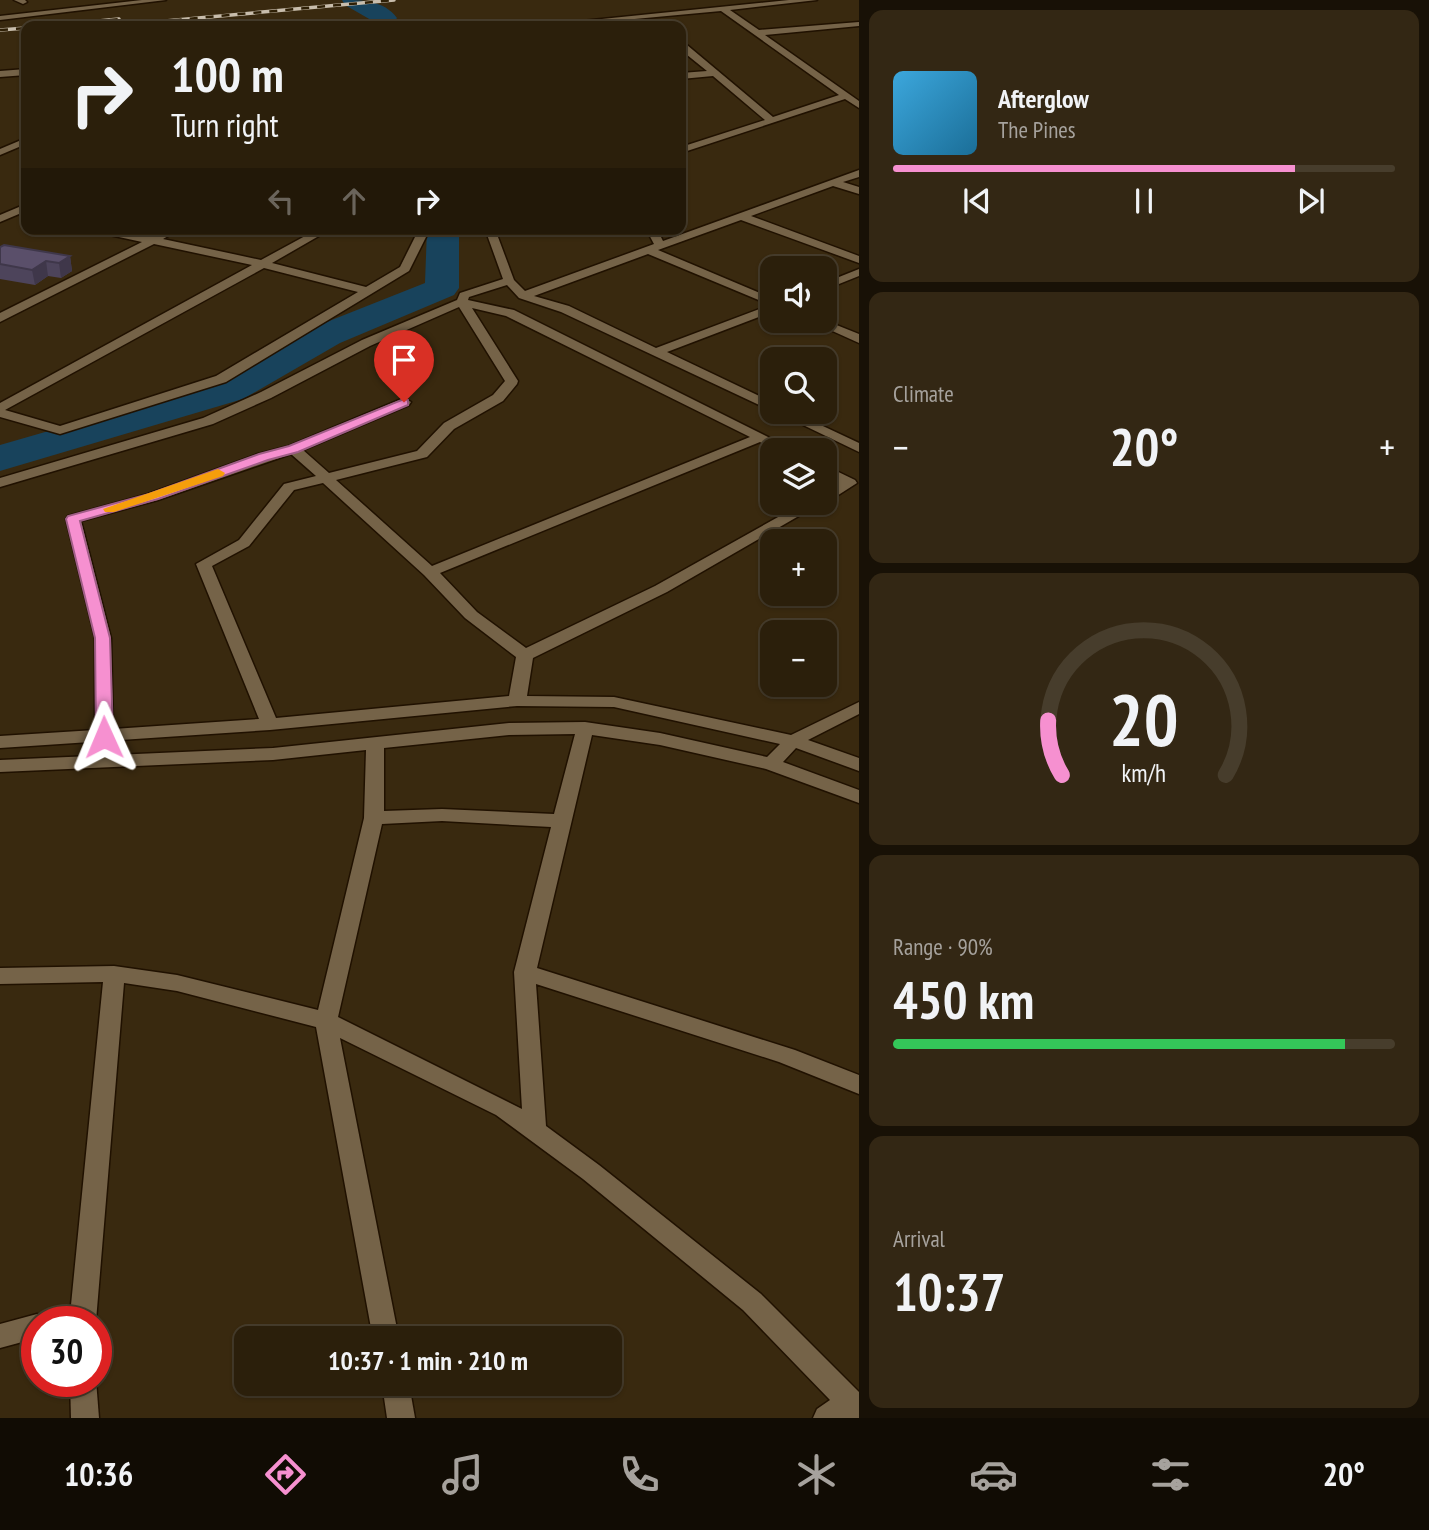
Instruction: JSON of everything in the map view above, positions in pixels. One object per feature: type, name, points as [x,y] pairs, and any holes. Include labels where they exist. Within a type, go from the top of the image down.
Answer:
[{"type":"street","points":[[0,18],[162,0]]},
{"type":"street","points":[[590,21],[813,0]]},
{"type":"street","points":[[723,9],[859,105]]},
{"type":"street","points":[[642,16],[648,21]]},
{"type":"street","points":[[757,33],[859,24]]},
{"type":"street","points":[[686,50],[772,121]]},
{"type":"street","points":[[0,74],[21,72]]},
{"type":"street","points":[[686,76],[715,73]]},
{"type":"street","points":[[686,148],[846,96]]},
{"type":"street","points":[[0,152],[21,143]]},
{"type":"street","points":[[523,296],[859,173]]},
{"type":"street","points":[[832,182],[859,191]]},
{"type":"street","points":[[2,217],[21,209]]},
{"type":"street","points":[[741,216],[859,260]]},
{"type":"street","points":[[2,217],[21,219]]},
{"type":"street","points":[[128,235],[264,263],[368,291]]},
{"type":"street","points":[[0,318],[163,235]]},
{"type":"street","points":[[0,411],[315,235]]},
{"type":"street","points":[[0,411],[60,430],[221,379],[405,269],[422,235]]},
{"type":"street","points":[[492,235],[509,281],[523,296],[565,309],[760,401]]},
{"type":"street","points":[[654,235],[660,246]]},
{"type":"street","points":[[647,250],[760,297]]},
{"type":"street","points":[[837,281],[859,272]]},
{"type":"street","points":[[270,724],[204,564],[244,543],[289,488],[422,454],[449,426],[498,398],[512,380],[462,302],[464,295],[509,281]]},
{"type":"street","points":[[0,483],[208,421],[266,395],[366,343],[462,302],[510,313],[765,438]]},
{"type":"street","points":[[656,352],[760,313]]},
{"type":"street","points":[[837,330],[859,339]]},
{"type":"street","points":[[104,737],[103,638],[73,519],[153,497],[263,457],[294,449],[404,402]]},
{"type":"street","points":[[808,424],[859,448]]},
{"type":"street","points":[[430,572],[761,436]]},
{"type":"street","points":[[294,449],[430,572],[471,615],[524,655]]},
{"type":"street","points":[[837,476],[850,483],[837,490]]},
{"type":"street","points":[[524,655],[661,589],[793,515]]},
{"type":"street","points":[[517,701],[524,655]]},
{"type":"street","points":[[0,742],[270,724],[517,701],[614,702],[793,741],[859,765]]},
{"type":"street","points":[[771,764],[793,741],[859,707]]},
{"type":"street","points":[[535,1130],[525,972],[585,728]]},
{"type":"street","points":[[0,766],[273,754],[509,729],[585,728],[660,739],[771,764],[859,797]]},
{"type":"street","points":[[375,743],[374,818],[326,1021],[384,1326]]},
{"type":"street","points":[[374,818],[442,815],[564,821]]},
{"type":"street","points":[[525,972],[787,1056],[859,1085]]},
{"type":"street","points":[[85,1306],[114,974]]},
{"type":"street","points":[[0,976],[114,974],[177,983],[326,1021],[504,1108],[591,1172],[752,1302],[854,1404],[827,1418]]},
{"type":"street","points":[[0,1336],[21,1330]]},
{"type":"street","points":[[397,1396],[401,1418]]},
{"type":"street","points":[[84,1397],[85,1418]]},
{"type":"building","points":[[4,245],[70,256],[59,263],[46,261],[32,270],[0,264],[0,247]]},
{"type":"waterway","points":[[353,0],[385,18],[383,21]]},
{"type":"waterway","points":[[0,458],[229,391],[327,335],[442,288],[443,235]]},
{"type":"railway","points":[[165,21],[394,0]]},
{"type":"railway","points":[[98,21],[119,19]]},
{"type":"railway","points":[[0,30],[21,28]]},
{"type":"slow traffic","points":[[109,509],[153,497],[218,473]]},
{"type":"route","points":[[104,737],[103,638],[73,519],[153,497],[263,457],[294,449],[404,402]]}]
